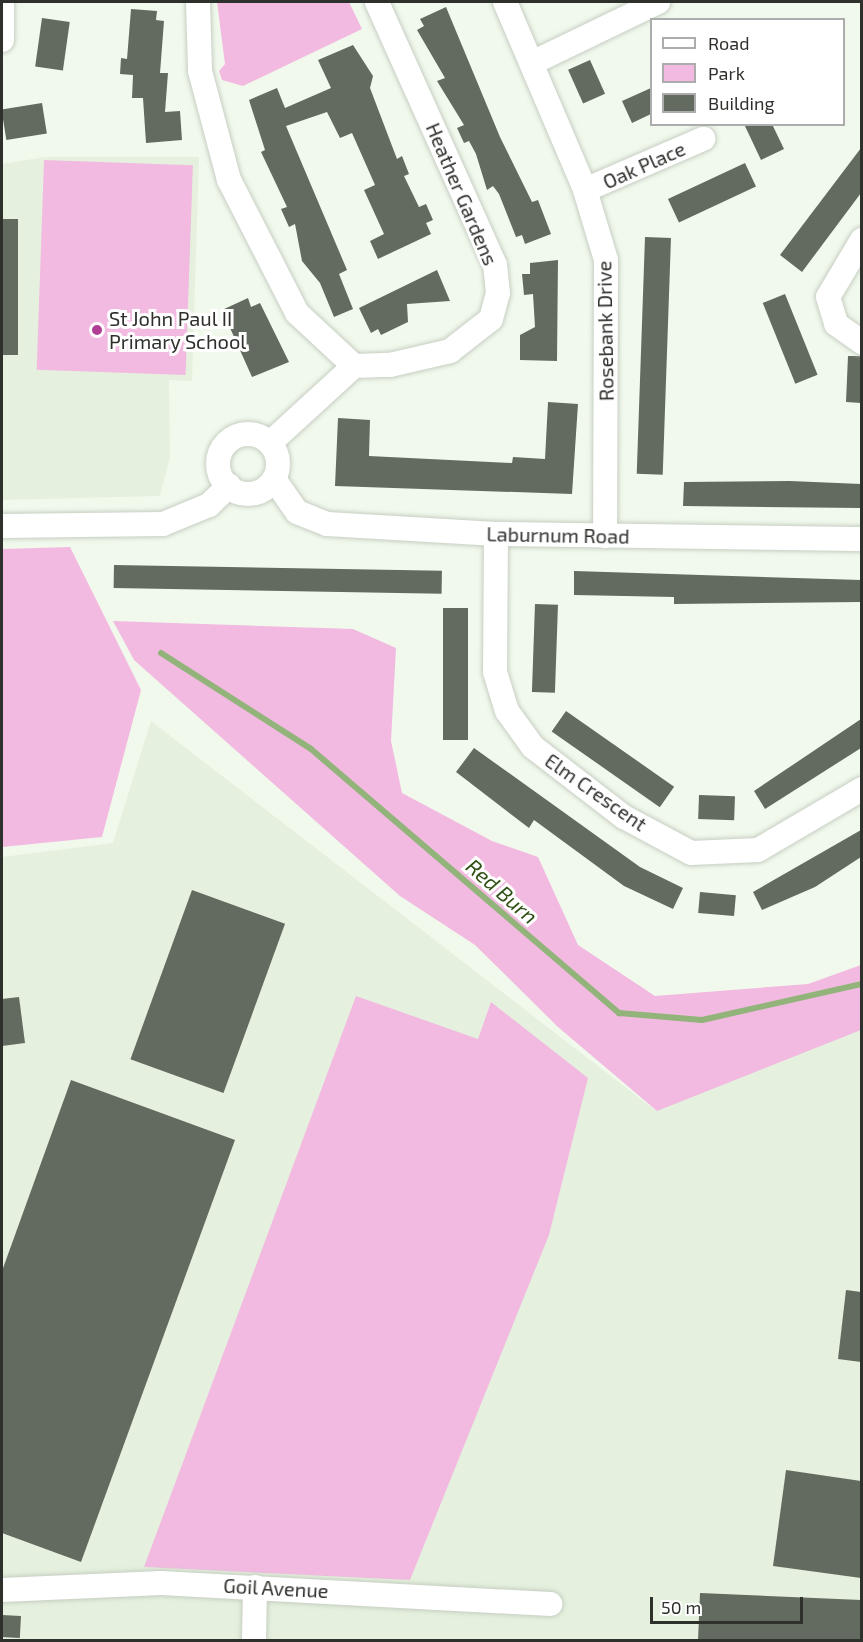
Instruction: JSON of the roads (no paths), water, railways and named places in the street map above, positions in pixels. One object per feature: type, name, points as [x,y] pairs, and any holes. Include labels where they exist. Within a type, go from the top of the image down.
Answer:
[{"type":"street","points":[[2,2],[2,40]]},
{"type":"street","points":[[198,2],[200,71],[229,180],[297,313],[354,366],[270,443]]},
{"type":"street","name":"Heather Gardens","points":[[354,366],[390,365],[450,351],[491,319],[498,293],[495,265],[377,2]]},
{"type":"street","name":"Rosebank Drive","points":[[505,2],[534,62],[585,190],[606,261],[605,536]]},
{"type":"street","points":[[534,62],[658,2]]},
{"type":"street","name":"Oak Place","points":[[585,190],[703,139]]},
{"type":"street","points":[[861,240],[828,297],[836,324],[861,342]]},
{"type":"street","points":[[245,434],[270,443],[278,460],[274,479],[253,493],[229,486],[218,464],[228,441],[245,434]]},
{"type":"street","name":"Laburnum Road","points":[[274,479],[297,512],[327,524],[496,534],[861,539]]},
{"type":"street","points":[[2,526],[163,524],[209,505],[229,486]]},
{"type":"street","name":"Elm Crescent","points":[[496,534],[495,672],[507,711],[533,747],[624,817],[691,853],[758,850],[861,789]]},
{"type":"street","name":"Goil Avenue","points":[[2,1590],[161,1583],[550,1604]]},
{"type":"street","points":[[254,1641],[255,1587]]},
{"type":"waterway","name":"Red Burn","points":[[161,653],[311,749],[619,1013],[702,1020],[862,984]]},
{"type":"place","name":"St John Paul II Primary School","points":[[97,330]]}]
